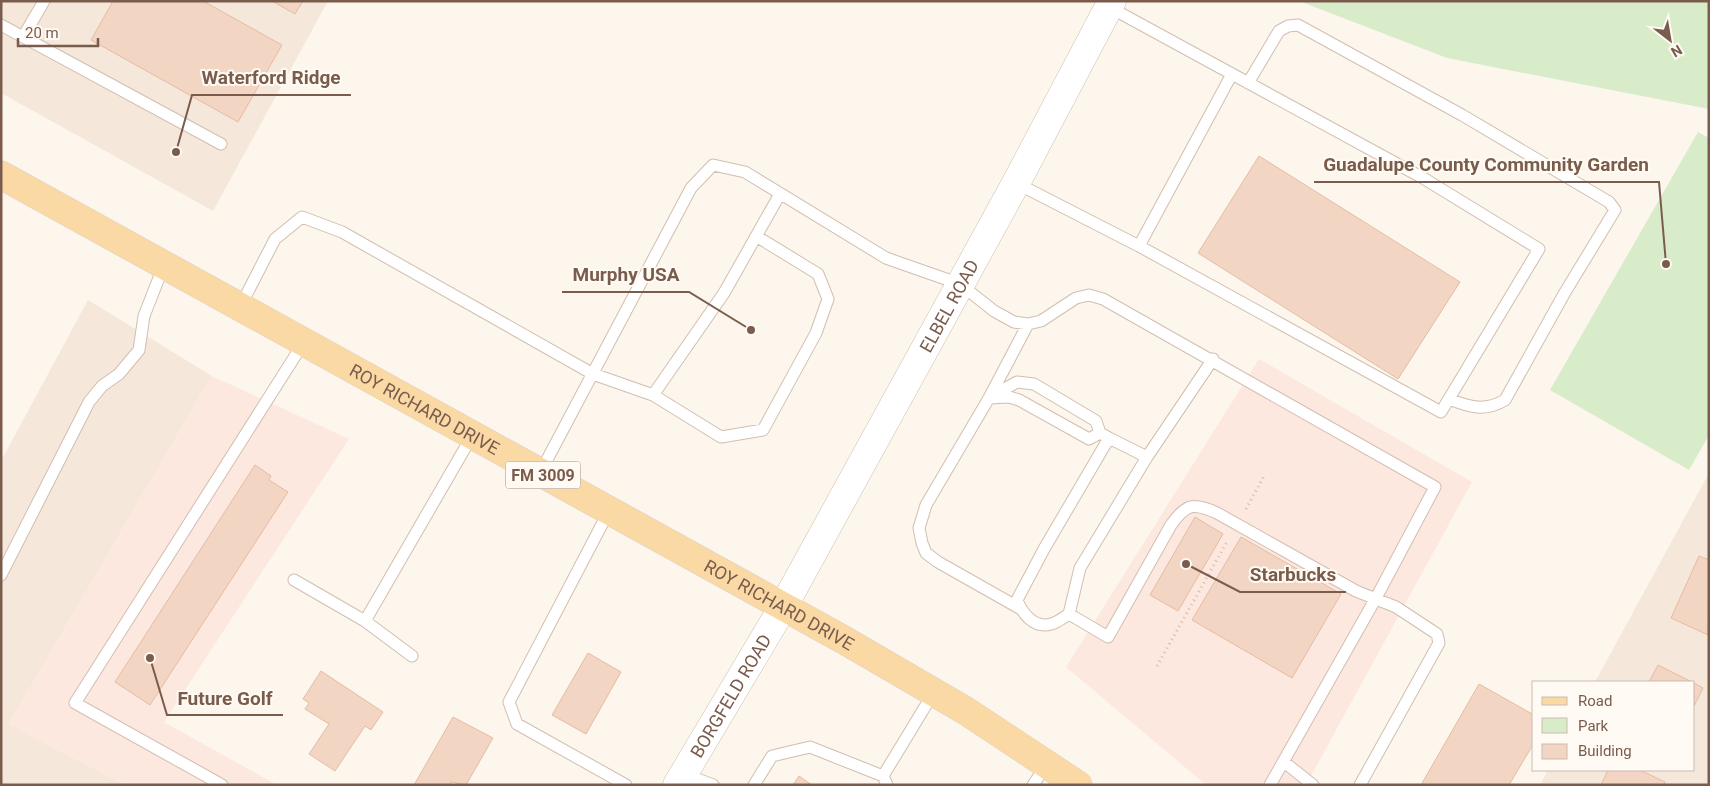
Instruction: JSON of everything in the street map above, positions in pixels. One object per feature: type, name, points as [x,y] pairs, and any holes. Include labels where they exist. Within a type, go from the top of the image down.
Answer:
[{"type":"main road","name":"ROY RICHARD DRIVE","points":[[1,175],[934,692],[1040,774],[1078,785]]},
{"type":"street","name":"ELBEL ROAD","points":[[782,607],[1016,183],[1107,3]]},
{"type":"street","name":"BORGFELD ROAD","points":[[680,779],[782,607]]},
{"type":"lane","points":[[23,37],[44,1]]},
{"type":"lane","points":[[1016,183],[1139,246],[1441,412],[1539,249],[1424,178],[1248,83],[1107,3]]},
{"type":"lane","points":[[1,25],[221,144]]},
{"type":"lane","points":[[1248,83],[1279,30],[1288,26],[1298,25],[1462,115],[1609,202],[1615,210],[1564,294],[1505,400],[1493,407],[1472,408],[1449,399]]},
{"type":"lane","points":[[1139,246],[1232,74]]},
{"type":"lane","points":[[540,473],[691,188],[713,165],[745,172],[886,258],[960,284],[1014,322],[1028,324],[1056,313],[1065,303],[1089,295],[1117,305],[1435,487],[1376,598],[1270,785]]},
{"type":"lane","points":[[654,395],[724,293],[780,194]]},
{"type":"lane","points":[[240,307],[275,239],[302,217],[342,232],[593,374],[654,395],[721,438],[763,430],[816,333],[828,299],[818,274],[756,236]]},
{"type":"lane","points":[[1,575],[89,402],[102,386],[119,374],[140,350],[144,316],[164,265]]},
{"type":"lane","points":[[1021,609],[938,562],[926,553],[919,528],[926,505],[989,398],[1028,324]]},
{"type":"lane","points":[[222,785],[75,703],[304,342]]},
{"type":"lane","points":[[1104,436],[1018,600],[1021,609],[1028,619],[1041,624],[1050,625],[1069,614],[1080,568],[1147,457],[1212,359]]},
{"type":"lane","points":[[989,398],[1017,382],[1034,384],[1096,421],[1104,436],[1147,457]]},
{"type":"lane","points":[[989,398],[1009,397],[1019,400],[1089,440],[1104,436]]},
{"type":"lane","points":[[366,622],[472,436]]},
{"type":"lane","points":[[1069,614],[1108,638],[1157,547],[1178,514],[1191,506],[1198,505],[1237,524],[1356,591],[1396,607],[1437,634],[1439,643],[1360,785]]},
{"type":"lane","points":[[609,512],[509,702],[517,724],[626,785]]},
{"type":"lane","points":[[294,580],[366,622],[412,656]]},
{"type":"lane","points":[[754,785],[772,756],[810,747],[885,780],[934,692]]},
{"type":"lane","points":[[1284,762],[1313,785]]},
{"type":"lane","points":[[680,779],[713,785]]},
{"type":"path","points":[[1157,666],[1264,476]]},
{"type":"shaded area","points":[[1,1],[328,1],[213,211],[1,93]]},
{"type":"shaded area","points":[[88,300],[212,376],[9,724],[126,785],[1,785],[1,461]]},
{"type":"shaded area","points":[[1259,359],[1472,482],[1306,785],[1206,785],[1066,667]]},
{"type":"shaded area","points":[[212,376],[349,439],[164,722],[277,785],[126,785],[9,724]]},
{"type":"shaded area","points":[[1709,473],[1709,785],[1540,785],[1547,771],[1695,771],[1695,681],[1596,681]]},
{"type":"green space","points":[[1299,1],[1709,1],[1709,109],[1447,58]]},
{"type":"green space","points":[[1698,132],[1709,138],[1709,435],[1689,470],[1550,390]]},
{"type":"building","points":[[113,1],[203,1],[282,45],[238,122],[91,40]]},
{"type":"building","points":[[272,1],[303,1],[295,14]]},
{"type":"building","points":[[1259,156],[1460,282],[1398,379],[1198,253]]},
{"type":"building","points":[[255,465],[271,476],[269,480],[288,492],[150,705],[115,682]]},
{"type":"building","points":[[1195,517],[1223,534],[1178,611],[1150,595]]},
{"type":"building","points":[[1241,537],[1341,594],[1292,678],[1192,620]]},
{"type":"building","points":[[1699,556],[1709,560],[1708,635],[1671,618]]},
{"type":"building","points":[[588,653],[621,672],[586,734],[552,715]]},
{"type":"building","points":[[1658,665],[1690,681],[1650,681]]},
{"type":"building","points":[[321,671],[383,712],[371,730],[365,726],[335,771],[309,754],[329,724],[305,709],[309,703],[303,699]]},
{"type":"building","points":[[1479,684],[1532,714],[1532,746],[1509,785],[1421,785]]},
{"type":"building","points":[[1695,684],[1703,688],[1695,704]]},
{"type":"building","points":[[453,717],[493,738],[466,785],[451,782],[450,785],[414,785]]},
{"type":"building","points":[[1608,771],[1642,771],[1665,782],[1664,785],[1601,785]]},
{"type":"building","points":[[799,776],[812,785],[793,785]]},
{"type":"place","name":"Waterford Ridge","points":[[176,152]]},
{"type":"place","name":"Guadalupe County Community Garden","points":[[1666,264]]},
{"type":"place","name":"Murphy USA","points":[[751,330]]},
{"type":"place","name":"Starbucks","points":[[1186,564]]},
{"type":"place","name":"Future Golf","points":[[150,658]]}]
